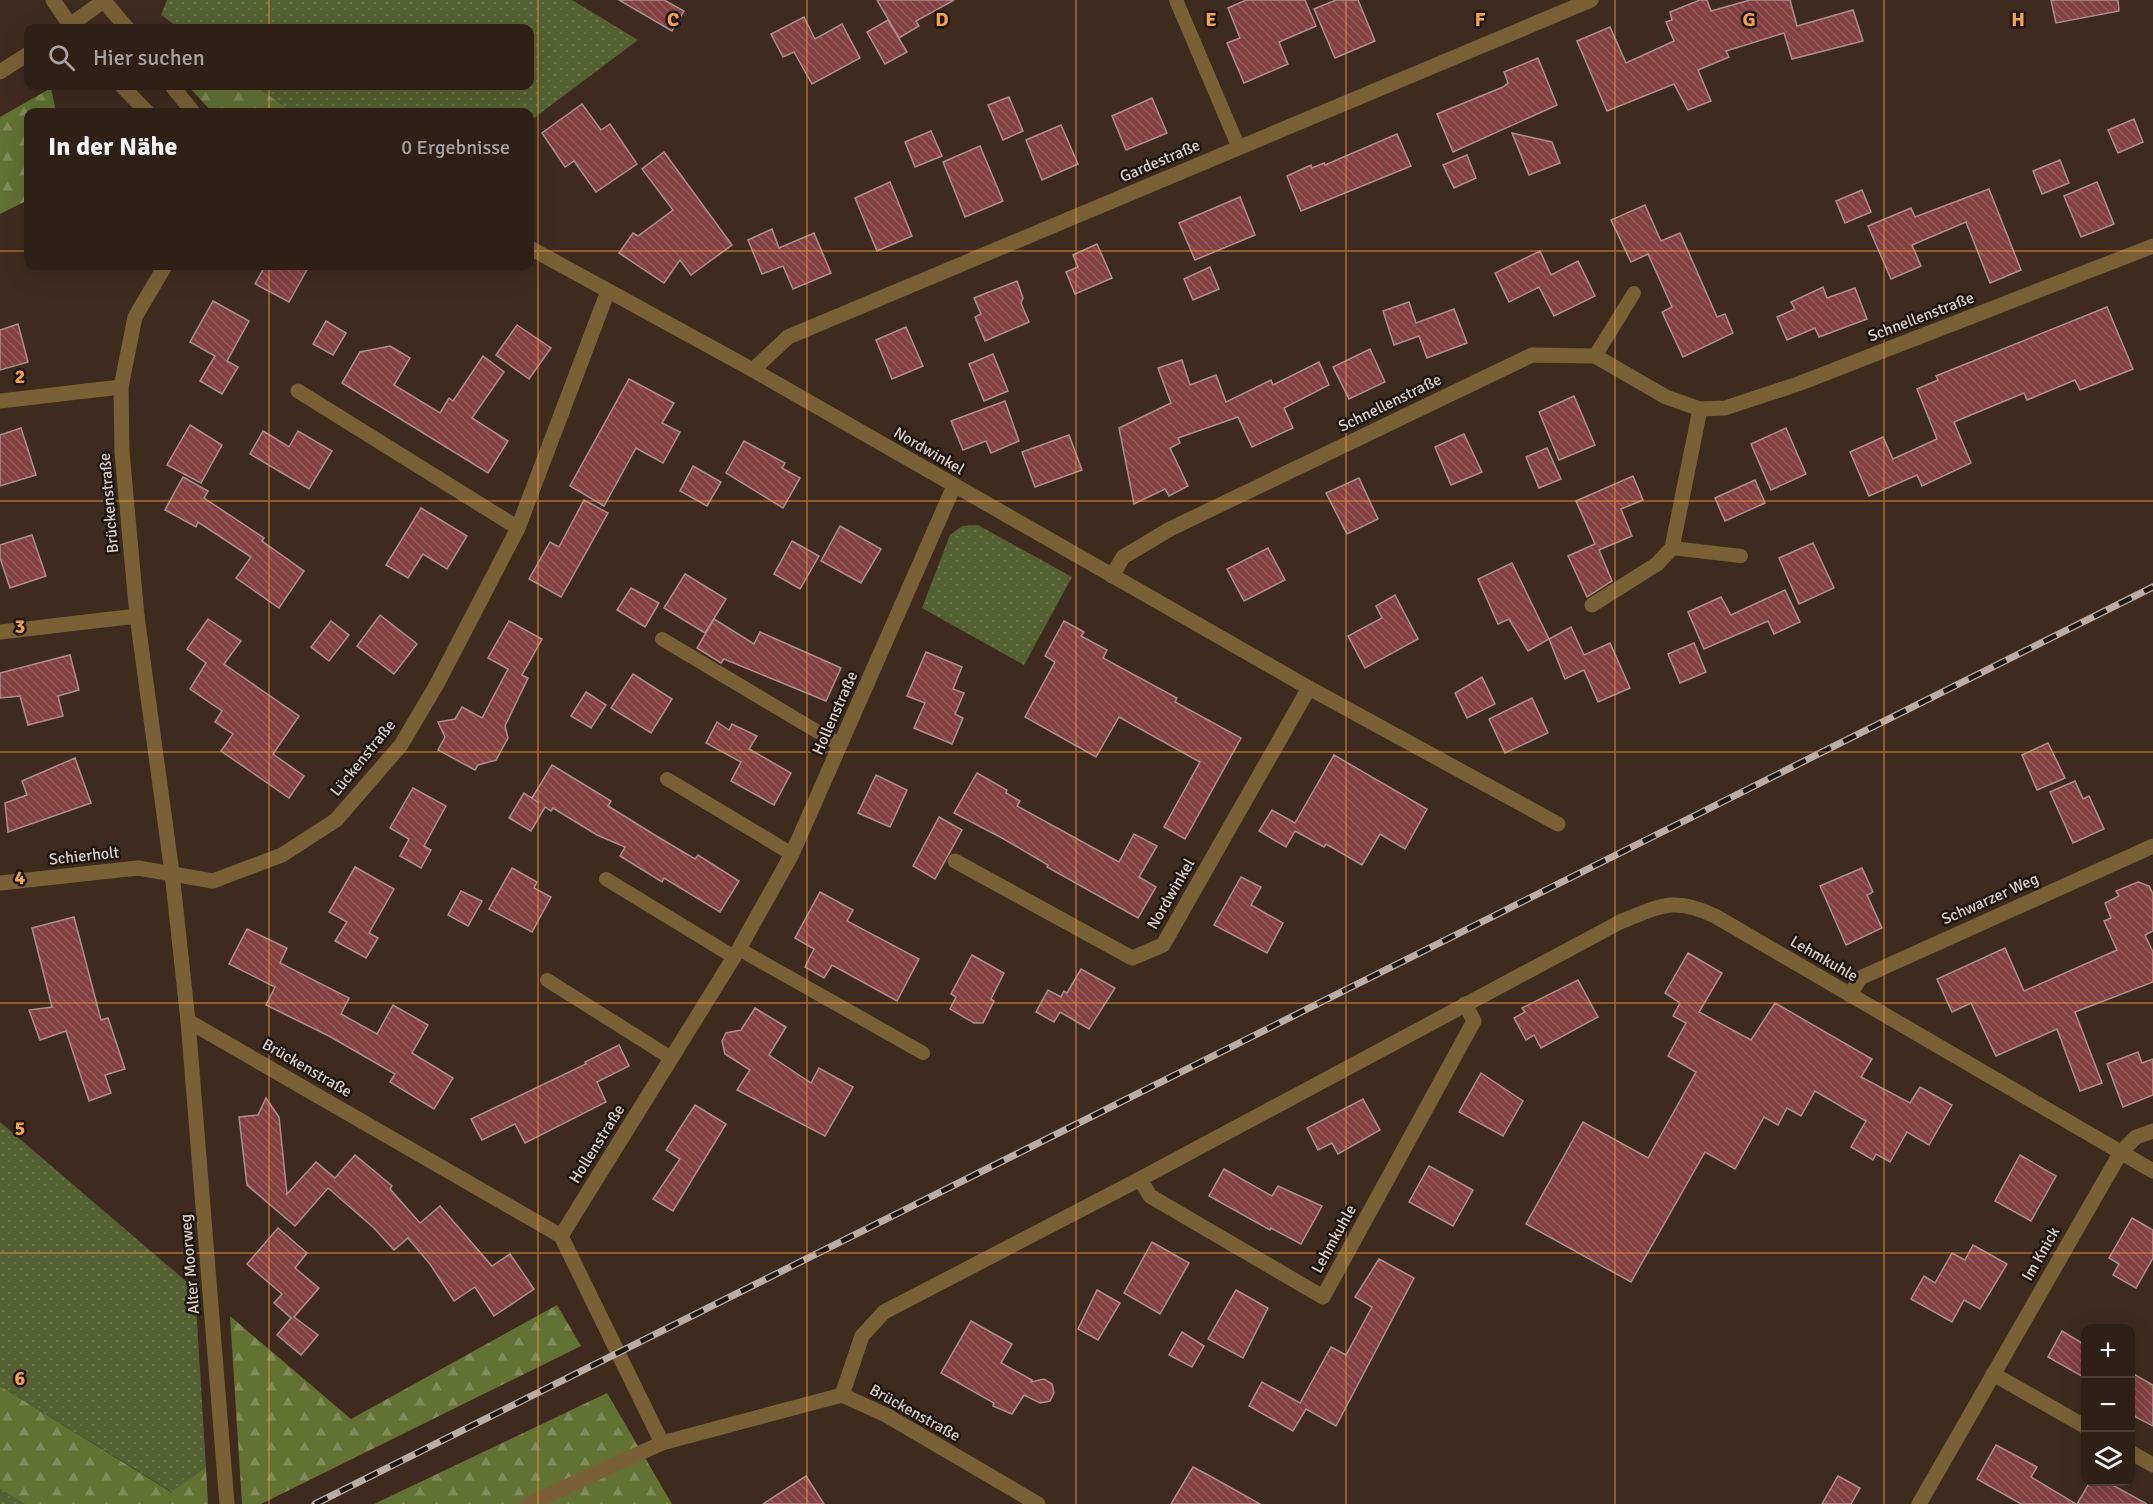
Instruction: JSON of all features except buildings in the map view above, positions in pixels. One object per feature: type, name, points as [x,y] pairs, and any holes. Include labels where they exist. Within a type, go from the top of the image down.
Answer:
[{"type":"street","points":[[53,0],[67,24]]},
{"type":"street","points":[[74,24],[104,0],[124,24]]},
{"type":"street","name":"Gardestraße","points":[[753,370],[788,337],[1591,0]]},
{"type":"street","points":[[0,72],[24,57]]},
{"type":"street","points":[[126,90],[143,108]]},
{"type":"street","points":[[175,90],[190,108]]},
{"type":"street","name":"Schnellenstraße","points":[[1112,576],[1123,557],[1170,529],[1532,355],[1595,356],[1666,397],[1700,409],[1725,408],[1782,390],[2153,246]]},
{"type":"street","name":"Nordwinkel","points":[[534,250],[753,370],[1309,688],[1558,824]]},
{"type":"street","name":"Brückenstraße","points":[[163,270],[135,317],[121,387],[122,452],[137,615],[172,873],[189,1021],[561,1236]]},
{"type":"street","name":"Lückenstraße","points":[[172,873],[213,881],[282,855],[336,820],[401,745],[437,684],[518,528],[608,291]]},
{"type":"street","points":[[0,401],[121,387]]},
{"type":"street","points":[[298,391],[518,528]]},
{"type":"street","points":[[1592,605],[1657,564],[1672,548],[1700,409]]},
{"type":"street","name":"Hollenstraße","points":[[561,1236],[736,953],[792,854],[954,486]]},
{"type":"street","points":[[0,632],[137,615]]},
{"type":"street","name":"Nordwinkel","points":[[955,861],[1132,958],[1162,945],[1309,688]]},
{"type":"street","name":"Schwarzer Weg","points":[[1850,994],[1860,978],[2153,846]]},
{"type":"street","name":"Schierholt","points":[[0,883],[138,868],[172,873]]},
{"type":"street","name":"Lehmkuhle","points":[[842,1395],[862,1336],[884,1312],[1140,1179],[1620,922],[1672,904],[1692,905],[1715,916],[2153,1171]]},
{"type":"street","name":"Lehmkuhle","points":[[1140,1179],[1150,1196],[1323,1297],[1474,1021],[1465,1004]]},
{"type":"street","name":"Alter Moorweg","points":[[189,1021],[227,1504]]},
{"type":"street","points":[[2121,1152],[2136,1137],[2153,1131]]},
{"type":"street","name":"Im Knick","points":[[1919,1504],[2121,1152]]},
{"type":"street","points":[[561,1236],[587,1294],[662,1443]]},
{"type":"street","points":[[1993,1374],[2081,1425]]},
{"type":"street","name":"Brückenstraße","points":[[528,1504],[662,1443],[842,1395],[886,1416],[1038,1504]]},
{"type":"street","points":[[2135,1455],[2153,1465]]},
{"type":"lane","points":[[1176,0],[1239,148]]},
{"type":"lane","points":[[1595,356],[1634,293]]},
{"type":"lane","points":[[1672,548],[1741,556]]},
{"type":"lane","points":[[662,639],[840,746]]},
{"type":"lane","points":[[667,779],[792,854]]},
{"type":"lane","points":[[606,879],[736,953],[923,1053]]},
{"type":"lane","points":[[547,980],[671,1058]]},
{"type":"green space","points":[[167,0],[572,0],[638,40],[534,118],[534,108],[286,108],[262,90],[534,90],[534,24],[173,24],[161,15]]},
{"type":"green space","points":[[47,90],[51,90],[55,108],[24,108],[24,202],[0,214],[0,117]]},
{"type":"green space","points":[[192,90],[262,90],[286,108],[208,108]]},
{"type":"green space","points":[[978,525],[1072,577],[1024,665],[922,608],[950,535],[962,526]]},
{"type":"green space","points":[[0,1122],[195,1289],[206,1467],[172,1492],[0,1386]]},
{"type":"green space","points":[[557,1305],[581,1346],[261,1504],[242,1504],[230,1316],[351,1419]]},
{"type":"green space","points":[[0,1386],[171,1492],[206,1467],[208,1504],[25,1504],[0,1489]]},
{"type":"green space","points":[[607,1393],[672,1504],[374,1504]]},
{"type":"green space","points":[[0,1489],[25,1504],[0,1504]]},
{"type":"railway","points":[[315,1504],[2153,587]]}]
